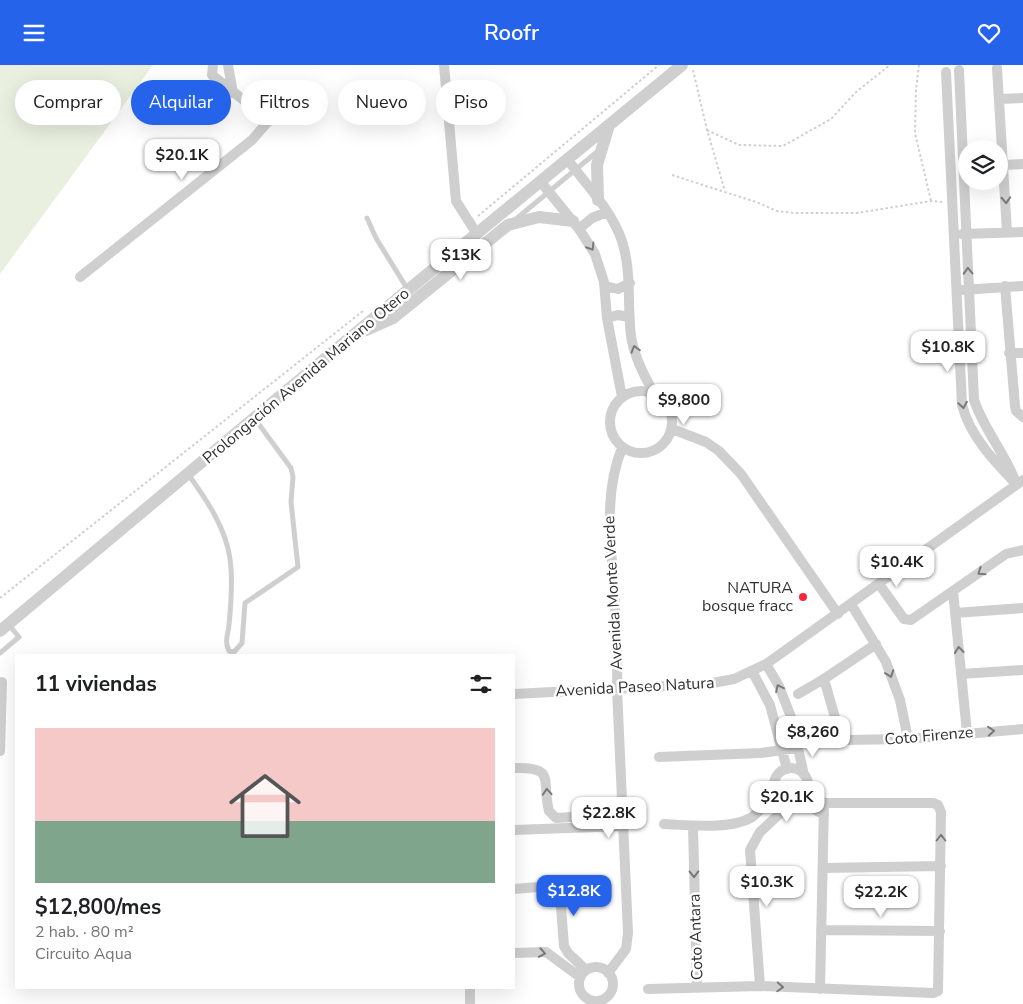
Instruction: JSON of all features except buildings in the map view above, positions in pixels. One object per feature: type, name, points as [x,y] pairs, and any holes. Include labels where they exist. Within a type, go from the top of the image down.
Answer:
[{"type":"street","points":[[214,65],[212,75],[241,98]]},
{"type":"street","points":[[228,65],[234,93]]},
{"type":"street","points":[[444,65],[456,201],[477,234]]},
{"type":"street","name":"Prolongación Avenida Mariano Otero","points":[[4,627],[352,335],[682,65]]},
{"type":"street","points":[[997,68],[1002,140]]},
{"type":"street","points":[[959,70],[974,400],[983,423],[1020,482]]},
{"type":"street","points":[[946,72],[962,405],[965,416],[976,436],[997,465],[1020,482]]},
{"type":"street","points":[[1000,99],[1023,98]]},
{"type":"street","points":[[80,277],[235,154],[266,125]]},
{"type":"street","points":[[598,200],[596,175],[609,125]]},
{"type":"street","points":[[567,159],[615,223],[622,241],[630,283],[629,317],[635,352],[654,393]]},
{"type":"street","points":[[1008,165],[1023,164]]},
{"type":"street","points":[[540,181],[576,225],[595,254],[604,286],[607,318],[622,397]]},
{"type":"street","points":[[1005,190],[1008,233]]},
{"type":"street","points":[[352,335],[392,318],[508,225],[539,217],[576,225],[607,212]]},
{"type":"street","points":[[953,234],[1023,231]]},
{"type":"street","points":[[604,286],[618,289],[630,283]]},
{"type":"street","points":[[1005,286],[1009,353],[1015,406],[1016,411],[1023,417]]},
{"type":"street","points":[[956,291],[1023,286]]},
{"type":"street","points":[[607,318],[618,315],[629,317]]},
{"type":"street","points":[[1009,353],[1023,353]]},
{"type":"street","points":[[637,391],[654,393],[664,400],[670,411],[672,429],[662,445],[652,451],[640,453],[622,448],[614,438],[609,426],[613,406],[622,397],[637,391]]},
{"type":"street","points":[[672,429],[706,442],[719,451],[741,474],[838,613]]},
{"type":"street","name":"Avenida Monte Verde","points":[[608,973],[621,959],[626,949],[628,933],[617,689],[618,650],[609,513],[612,481],[622,448]]},
{"type":"street","name":"Avenida Paseo Natura","points":[[515,694],[707,684],[734,679],[766,664],[1020,482]]},
{"type":"street","points":[[879,584],[907,620],[912,620],[1006,554],[1023,550]]},
{"type":"street","points":[[953,591],[967,733]]},
{"type":"street","points":[[851,604],[886,662],[900,700],[908,739]]},
{"type":"street","points":[[955,613],[1023,608]]},
{"type":"street","points":[[798,694],[876,644]]},
{"type":"street","points":[[766,664],[779,686],[791,717],[807,789],[824,803],[820,989]]},
{"type":"street","points":[[961,674],[1023,670]]},
{"type":"street","points":[[752,671],[770,705],[784,751],[787,769]]},
{"type":"street","name":"Coto Firenze","points":[[824,679],[843,740],[908,739],[1023,729]]},
{"type":"street","points":[[0,751],[2,682]]},
{"type":"street","points":[[659,757],[784,751],[797,748]]},
{"type":"street","points":[[515,768],[534,768],[544,775],[548,808],[556,818],[622,814]]},
{"type":"street","points":[[804,775],[798,770],[787,769],[778,775],[774,786],[776,791],[782,799],[796,801],[824,815]]},
{"type":"street","points":[[760,986],[750,850],[760,832],[807,789]]},
{"type":"street","points":[[664,824],[693,826],[737,823],[755,815],[776,791]]},
{"type":"street","name":"Coto Antara","points":[[693,826],[696,987],[760,986],[933,993],[938,991],[941,812],[938,805],[933,803],[824,803]]},
{"type":"street","points":[[515,830],[623,827]]},
{"type":"street","points":[[823,868],[941,866]]},
{"type":"street","points":[[515,889],[557,887],[560,894],[564,946],[583,973]]},
{"type":"street","points":[[821,930],[940,931]]},
{"type":"street","points":[[515,953],[546,952],[583,973]]},
{"type":"street","points":[[596,967],[608,973],[613,984],[609,994],[601,1000],[584,1001],[579,989],[583,973],[596,967]]},
{"type":"street","points":[[648,989],[696,987]]},
{"type":"street","points":[[470,989],[470,1004]]},
{"type":"lane","points":[[508,225],[602,148]]},
{"type":"lane","points":[[367,218],[376,238],[408,291]]},
{"type":"lane","points":[[188,473],[205,497],[224,537],[230,568],[229,626],[226,643],[229,651],[234,652],[242,643],[245,603],[298,567],[291,503],[293,477],[291,468],[254,418]]},
{"type":"lane","points":[[0,653],[19,637],[4,627]]},
{"type":"path","points":[[470,222],[659,65]]},
{"type":"path","points":[[692,65],[707,130],[725,192]]},
{"type":"path","points":[[707,130],[739,145],[783,146],[831,119],[856,92],[890,65]]},
{"type":"path","points":[[919,65],[916,89],[915,133],[932,201]]},
{"type":"path","points":[[672,175],[777,211],[794,213],[857,213],[932,201],[952,203]]},
{"type":"path","points":[[0,598],[363,311]]},
{"type":"green space","points":[[0,65],[153,65],[142,80],[131,80],[131,95],[121,109],[121,80],[15,80],[15,125],[109,125],[0,274]]},
{"type":"place","name":"NATURA bosque fracc","points":[[803,597]]}]
